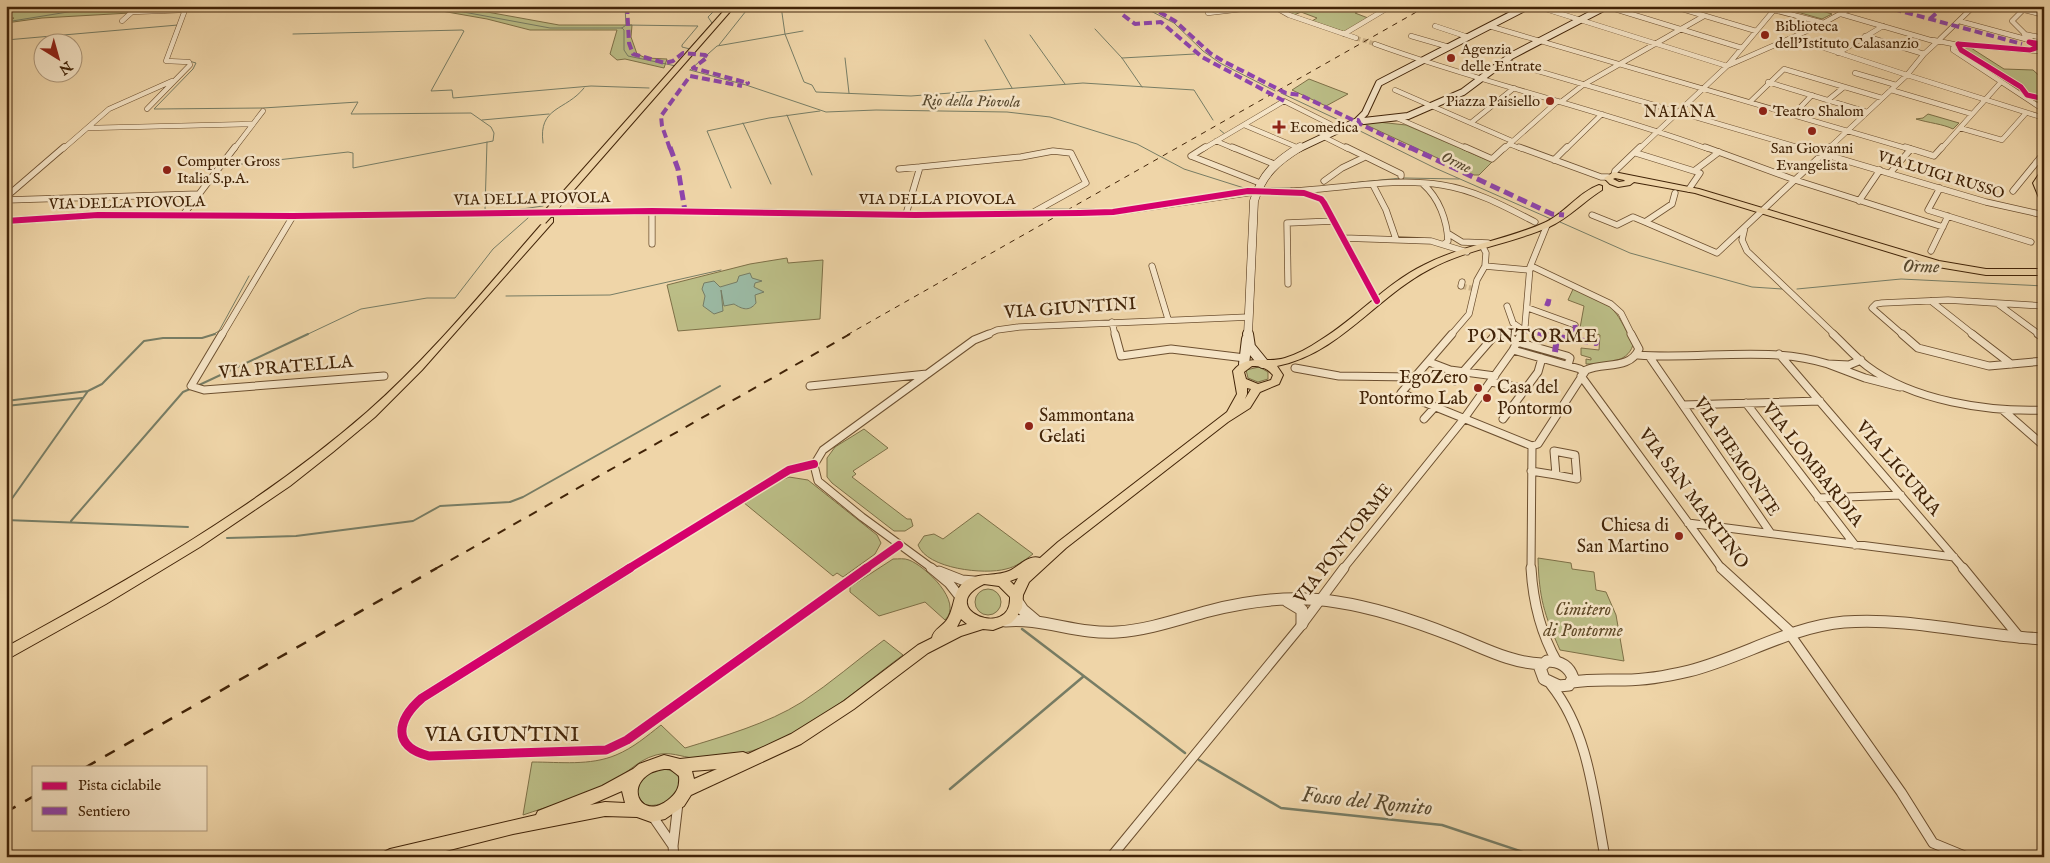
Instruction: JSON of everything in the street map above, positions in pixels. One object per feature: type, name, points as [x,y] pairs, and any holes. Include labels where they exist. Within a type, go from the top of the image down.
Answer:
[{"type":"main road","points":[[560,205],[732,6]]},
{"type":"main road","points":[[9,651],[209,528],[265,490],[333,438],[378,400],[412,366],[560,205],[738,6]]},
{"type":"main road","points":[[1355,122],[1365,113],[1370,105],[1371,97],[1379,83],[1528,6]]},
{"type":"main road","points":[[1224,419],[1241,398],[1243,388],[1238,371],[1244,361],[1248,335],[1254,201],[1260,182],[1274,164],[1299,148],[1355,122],[1397,118],[1418,113],[1466,90],[1504,61],[1606,6]]},
{"type":"main road","points":[[1370,105],[1397,118]]},
{"type":"main road","points":[[2044,173],[2037,183],[2044,200]]},
{"type":"main road","points":[[1611,178],[1619,184]]},
{"type":"main road","points":[[1244,361],[1265,364],[1290,361],[1324,342],[1412,275],[1454,256],[1547,225],[1564,215],[1611,178],[1652,182],[1688,189],[1938,264],[1986,272],[2044,272]]},
{"type":"main road","points":[[1599,188],[1628,181]]},
{"type":"main road","points":[[1248,335],[1250,347],[1265,364],[1276,371],[1277,379]]},
{"type":"main road","points":[[1240,378],[1249,385],[1261,387],[1272,385],[1283,371],[1294,368],[1307,360],[1324,342]]},
{"type":"main road","points":[[923,650],[958,632],[983,624],[1002,621],[1013,613],[1024,579],[1062,544],[1224,419],[1246,405],[1256,390],[1261,387]]},
{"type":"main road","points":[[390,857],[513,827],[605,809],[643,812],[668,810],[682,797],[754,757],[814,729],[923,650],[954,621],[963,590],[976,581],[996,580],[1015,574],[1062,544]]},
{"type":"main road","points":[[996,580],[1009,585],[1017,598]]},
{"type":"main road","points":[[960,600],[967,617],[983,624]]},
{"type":"main road","points":[[513,827],[607,791],[645,768],[664,762],[680,766],[754,757]]},
{"type":"main road","points":[[680,766],[688,779],[682,797]]},
{"type":"main road","points":[[637,774],[629,790],[629,799],[643,812]]},
{"type":"street","points":[[1208,14],[1268,6]]},
{"type":"street","points":[[1273,6],[1288,15],[1356,38]]},
{"type":"street","points":[[1344,34],[1391,6]]},
{"type":"street","points":[[1536,6],[1728,66],[1794,38],[1849,9],[1840,6]]},
{"type":"street","points":[[1606,6],[1742,48]]},
{"type":"street","points":[[1672,6],[1756,31]]},
{"type":"street","points":[[1757,6],[1824,23]]},
{"type":"street","points":[[1395,90],[1472,122],[1510,142],[1554,160],[1601,177],[1611,178],[1728,66],[1774,10],[1789,6]]},
{"type":"street","points":[[1783,12],[1789,6]]},
{"type":"street","points":[[1592,215],[1617,225],[1632,217],[1717,254],[1907,75],[1924,54],[1938,43],[1974,6]]},
{"type":"street","points":[[2008,6],[2044,15]]},
{"type":"street","points":[[122,21],[132,12],[185,10],[166,61],[190,64],[147,109]]},
{"type":"street","points":[[2023,10],[2012,20],[2029,40],[2040,47],[2041,51]]},
{"type":"street","points":[[1841,14],[1938,43],[1960,47],[2041,51]]},
{"type":"street","points":[[1397,118],[1492,159],[1510,142],[1583,85],[1704,16]]},
{"type":"street","points":[[1960,21],[2029,40]]},
{"type":"street","points":[[1435,26],[1468,37]]},
{"type":"street","points":[[1489,26],[1934,156],[2001,82]]},
{"type":"street","points":[[1838,53],[1883,26]]},
{"type":"street","points":[[2023,34],[2044,39],[2041,44],[2041,51]]},
{"type":"street","points":[[1411,36],[1449,47]]},
{"type":"street","points":[[1865,36],[1924,54]]},
{"type":"street","points":[[1794,38],[1984,101],[2044,118]]},
{"type":"street","points":[[1938,43],[2041,51]]},
{"type":"street","points":[[1375,44],[1422,61],[1659,131],[1795,180],[1943,227]]},
{"type":"street","points":[[1960,47],[1953,48],[1953,50],[2044,110]]},
{"type":"street","name":"VIA LUIGI RUSSO","points":[[1504,61],[2042,217]]},
{"type":"street","points":[[1750,102],[1768,82],[1784,69],[1882,98]]},
{"type":"street","points":[[1855,73],[1896,85]]},
{"type":"street","points":[[6,199],[111,108],[177,78]]},
{"type":"street","points":[[1768,82],[1868,112]]},
{"type":"street","points":[[1828,100],[1844,87]]},
{"type":"street","points":[[1472,122],[1514,88]]},
{"type":"street","points":[[1891,90],[1972,114]]},
{"type":"street","points":[[1793,115],[1812,95]]},
{"type":"street","points":[[1260,182],[1192,156],[1284,101],[1330,124],[1317,131],[1401,174],[1401,176]]},
{"type":"street","points":[[183,215],[263,111]]},
{"type":"street","points":[[1960,127],[2003,139],[2026,113]]},
{"type":"street","points":[[1554,160],[1602,114]]},
{"type":"street","points":[[89,128],[252,124]]},
{"type":"street","points":[[1244,125],[1299,148]]},
{"type":"street","points":[[1216,141],[1274,164]]},
{"type":"street","points":[[1890,173],[1911,149]]},
{"type":"street","points":[[900,170],[966,160],[1022,157],[1060,150],[1071,153],[1086,183],[1032,214]]},
{"type":"street","points":[[1688,189],[1702,165],[1719,152]]},
{"type":"street","points":[[1636,153],[1697,172]]},
{"type":"street","points":[[2013,190],[2044,153]]},
{"type":"street","points":[[1324,181],[1342,168],[1365,157]]},
{"type":"street","points":[[906,214],[920,166]]},
{"type":"street","points":[[1859,201],[1880,170]]},
{"type":"street","points":[[1423,184],[1434,195],[1449,234],[1468,251]]},
{"type":"street","points":[[1373,185],[1386,210],[1396,239]]},
{"type":"street","points":[[1377,301],[1318,193],[1373,185],[1442,185],[1472,194],[1535,222]]},
{"type":"street","points":[[1924,221],[1940,188]]},
{"type":"street","points":[[1292,191],[1321,200]]},
{"type":"street","points":[[1080,213],[1112,212],[1233,192],[1326,191]]},
{"type":"street","points":[[1645,222],[1672,204],[1675,193]]},
{"type":"street","points":[[6,199],[199,194]]},
{"type":"street","points":[[1928,210],[2031,242]]},
{"type":"street","points":[[652,212],[652,244]]},
{"type":"street","name":"VIA DELLA PIOVOLA","points":[[8,219],[183,215],[293,216],[652,212],[1051,213]]},
{"type":"street","name":"VIA PRATELLA","points":[[293,216],[191,386],[204,390],[384,376]]},
{"type":"street","points":[[1931,251],[1948,216]]},
{"type":"street","points":[[1288,284],[1287,223],[1334,221]]},
{"type":"street","name":"VIA PONTORME","points":[[1112,857],[1302,624],[1463,420],[1513,350],[1523,330],[1528,308],[1530,268],[1547,225]]},
{"type":"street","points":[[1746,227],[1742,240],[1744,246],[1867,366],[1885,377],[1932,396]]},
{"type":"street","points":[[1444,244],[1448,241],[1449,234]]},
{"type":"street","points":[[1449,234],[1462,242],[1487,245],[1485,266],[1477,280],[1469,314],[1401,393],[1463,420],[1525,445],[1532,446],[1538,444],[1584,372]]},
{"type":"street","points":[[1344,238],[1431,241],[1468,251]]},
{"type":"street","points":[[1444,244],[1454,256]]},
{"type":"street","name":"VIA GIUNTINI","points":[[1152,266],[1168,320]]},
{"type":"street","points":[[1485,266],[1530,268],[1616,307],[1637,343],[1638,354]]},
{"type":"street","points":[[1931,301],[2008,365]]},
{"type":"street","points":[[2044,306],[1931,301],[1882,303],[1876,304],[1872,308],[1918,348],[1990,366],[2044,361]]},
{"type":"street","points":[[1997,303],[2044,338]]},
{"type":"street","points":[[1507,306],[1513,323],[1523,330]]},
{"type":"street","points":[[1528,308],[1554,319],[1575,325]]},
{"type":"street","name":"VIA GIUNTINI","points":[[899,545],[636,734],[612,748],[594,752],[429,756],[415,753],[401,734],[403,718],[408,710],[422,698],[751,492],[789,470],[814,464],[819,453],[829,445],[970,343],[997,330],[1112,322],[1249,316]]},
{"type":"street","points":[[1112,322],[1121,356],[1171,349],[1244,361]]},
{"type":"street","points":[[1455,381],[1499,330],[1517,342],[1567,356],[1570,358],[1568,364]]},
{"type":"street","points":[[1513,350],[1568,364],[1584,372],[1627,362],[1638,354],[1649,356],[1779,354],[1804,356],[1932,396],[2004,411],[2044,410]]},
{"type":"street","name":"VIA LIGURIA","points":[[1779,354],[1954,557],[2020,638]]},
{"type":"street","name":"VIA PIEMONTE","points":[[1649,356],[1770,532]]},
{"type":"street","points":[[1503,419],[1538,372],[1542,358]]},
{"type":"street","points":[[1828,364],[1849,365],[1861,360]]},
{"type":"street","points":[[1429,362],[1462,373],[1526,388]]},
{"type":"street","points":[[1848,371],[1863,371],[1867,366]]},
{"type":"street","points":[[1294,368],[1304,371],[1348,376],[1413,377]]},
{"type":"street","name":"VIA SAN MARTINO","points":[[1584,372],[1722,569],[1790,633],[1901,792],[1933,843],[1966,857]]},
{"type":"street","points":[[810,386],[927,374]]},
{"type":"street","points":[[1683,405],[1820,402]]},
{"type":"street","name":"VIA LOMBARDIA","points":[[1746,404],[1855,545]]},
{"type":"street","points":[[1424,419],[1434,408]]},
{"type":"street","points":[[2004,411],[2044,446]]},
{"type":"street","points":[[1532,446],[1529,554],[1536,610],[1549,660]]},
{"type":"street","points":[[1531,471],[1556,476],[1577,479],[1575,455],[1554,451],[1556,476]]},
{"type":"street","points":[[814,464],[813,470],[818,481],[899,545],[934,569],[951,584],[960,600]]},
{"type":"street","points":[[1818,498],[1901,495]]},
{"type":"street","name":"VIA PIEMONTE","points":[[1688,523],[1770,532]]},
{"type":"street","points":[[1770,532],[1954,557]]},
{"type":"street","points":[[934,569],[962,580],[976,581]]},
{"type":"street","points":[[1017,598],[1023,610],[1036,621]]},
{"type":"street","points":[[1282,600],[1292,602],[1302,610],[1302,624]]},
{"type":"street","points":[[1002,621],[1018,619],[1036,621],[1079,632],[1130,631],[1235,605],[1282,600],[1320,600],[1349,604],[1404,619],[1514,659],[1532,664],[1549,660],[1570,670],[1600,679]]},
{"type":"street","points":[[1514,659],[1546,680],[1559,686],[1600,679],[1639,679],[1690,671],[1790,633],[1827,624],[1865,621],[2044,639]]},
{"type":"street","points":[[1549,660],[1540,671],[1567,704],[1589,774],[1604,857]]},
{"type":"street","points":[[1567,704],[1570,670]]},
{"type":"street","points":[[674,857],[673,846],[682,797]]},
{"type":"street","points":[[643,812],[673,846]]},
{"type":"green space","points":[[130,6],[253,6],[42,18],[6,23],[14,18],[6,18],[6,11]]},
{"type":"green space","points":[[413,6],[454,6],[559,25],[632,25],[631,37],[637,54],[646,58],[667,59],[664,68],[625,59],[617,60],[610,54],[617,30],[530,30],[487,19]]},
{"type":"green space","points":[[1277,6],[1369,6],[1355,13],[1368,18],[1345,32],[1312,21],[1317,18],[1301,12],[1294,15]]},
{"type":"green space","points":[[1798,6],[1806,6],[1832,14],[1822,19],[1790,10]]},
{"type":"green space","points":[[1962,48],[1971,48],[2004,69],[2033,70],[2044,80],[2044,106],[1959,51]]},
{"type":"green space","points":[[1309,79],[1348,94],[1326,106],[1292,90]]},
{"type":"green space","points":[[1928,114],[1959,123],[1953,129],[1916,119],[1923,118]]},
{"type":"green space","points":[[1378,122],[1406,125],[1492,162],[1479,175],[1474,175],[1362,123]]},
{"type":"green space","points":[[787,258],[788,263],[823,260],[820,319],[678,331],[667,285],[750,264]]},
{"type":"green space","points":[[1574,287],[1605,303],[1617,314],[1633,345],[1626,356],[1614,361],[1586,364],[1586,359],[1591,360],[1591,358],[1581,355],[1581,348],[1599,350],[1600,335],[1580,328],[1584,306],[1568,300]]},
{"type":"green space","points":[[1259,367],[1268,372],[1268,379],[1258,382],[1248,378],[1246,370]]},
{"type":"green space","points":[[864,429],[888,448],[853,471],[856,474],[852,477],[907,519],[911,519],[913,526],[905,531],[894,531],[832,483],[827,477],[827,458],[835,447]]},
{"type":"green space","points":[[789,477],[808,480],[877,535],[881,543],[875,554],[843,577],[837,573],[833,576],[743,502]]},
{"type":"green space","points":[[978,513],[1033,554],[1010,568],[997,571],[971,570],[944,565],[933,560],[918,545],[924,536],[934,534],[943,539]]},
{"type":"green space","name":"Cimitero di Pontorme","points":[[1538,558],[1571,563],[1572,569],[1594,572],[1596,590],[1606,592],[1616,615],[1624,661],[1560,650],[1543,606]]},
{"type":"green space","points":[[893,559],[905,559],[916,564],[924,569],[940,586],[950,604],[950,612],[945,620],[925,602],[879,616],[850,592],[850,587]]},
{"type":"green space","points":[[988,589],[997,593],[1001,602],[997,611],[988,615],[979,611],[975,602],[979,593]]},
{"type":"green space","points":[[884,640],[903,655],[821,717],[776,742],[753,751],[719,757],[698,758],[671,754],[656,755],[642,761],[602,788],[523,815],[532,762],[575,763],[596,761],[628,749],[661,725],[685,748],[745,729],[789,710],[802,702]]},
{"type":"green space","points":[[662,769],[672,771],[678,776],[677,790],[665,802],[656,805],[646,805],[638,797],[639,786],[647,775]]},
{"type":"shaded area","points":[[750,273],[752,278],[762,281],[755,283],[754,287],[764,292],[755,295],[756,303],[751,308],[745,309],[734,304],[724,306],[721,290],[723,311],[714,314],[703,306],[705,296],[702,289],[704,283],[714,281],[720,287],[737,282],[739,276]]},
{"type":"waterway","name":"Rio della Piovola","points":[[6,12],[145,6]]},
{"type":"waterway","name":"Rio della Piovola","points":[[431,6],[550,28],[622,28]]},
{"type":"waterway","points":[[625,6],[626,25]]},
{"type":"waterway","points":[[690,48],[712,23],[708,17],[719,6]]},
{"type":"waterway","points":[[719,45],[750,6]]},
{"type":"waterway","points":[[781,6],[785,34]]},
{"type":"waterway","name":"Orme","points":[[1141,6],[1174,23],[1203,51],[1220,63],[1275,91]]},
{"type":"waterway","points":[[6,22],[74,11]]},
{"type":"waterway","points":[[6,40],[178,25]]},
{"type":"waterway","name":"Rio della Piovola","points":[[622,28],[626,25]]},
{"type":"waterway","points":[[626,25],[698,26],[682,45],[682,47],[690,49]]},
{"type":"waterway","name":"Rio della Piovola","points":[[622,28],[624,30],[624,50],[628,56],[676,66]]},
{"type":"waterway","points":[[1095,29],[1122,58]]},
{"type":"waterway","points":[[293,34],[462,30],[464,31],[431,91],[452,90],[453,98],[591,86],[649,88]]},
{"type":"waterway","points":[[785,34],[803,31]]},
{"type":"waterway","points":[[785,34],[804,82],[812,85],[816,92],[911,96],[1083,83],[1142,87]]},
{"type":"waterway","name":"Rio della Piovola","points":[[785,34],[717,46],[690,70],[746,85],[826,112],[876,110],[1007,112],[1050,117],[1137,144],[1184,169],[1244,188]]},
{"type":"waterway","points":[[1030,35],[1065,84]]},
{"type":"waterway","points":[[985,40],[1012,88]]},
{"type":"waterway","points":[[1122,58],[1195,54]]},
{"type":"waterway","points":[[845,58],[849,93]]},
{"type":"waterway","points":[[1122,58],[1142,87]]},
{"type":"waterway","points":[[189,61],[196,63],[193,69],[154,109],[263,108],[358,102],[351,114],[471,113],[491,127],[494,133],[493,141],[487,142]]},
{"type":"waterway","points":[[1142,87],[1194,90],[1213,120]]},
{"type":"waterway","points":[[543,143],[543,131],[549,115],[584,88]]},
{"type":"waterway","name":"Orme","points":[[1281,93],[1345,123]]},
{"type":"waterway","points":[[787,116],[820,111]]},
{"type":"waterway","points":[[482,120],[549,114]]},
{"type":"waterway","points":[[743,123],[787,116]]},
{"type":"waterway","points":[[787,116],[812,175]]},
{"type":"waterway","points":[[731,188],[707,131],[743,123]]},
{"type":"waterway","points":[[743,123],[771,184]]},
{"type":"waterway","name":"Rio della Piovola","points":[[1352,127],[1435,168],[1551,219]]},
{"type":"waterway","points":[[1220,130],[1226,135]]},
{"type":"waterway","points":[[233,165],[348,152],[353,153],[353,168],[487,142]]},
{"type":"waterway","points":[[487,142],[485,209],[488,210]]},
{"type":"waterway","name":"Rio della Piovola","points":[[1351,183],[1401,178]]},
{"type":"waterway","name":"Rio della Piovola","points":[[1404,178],[1459,179]]},
{"type":"waterway","name":"Rio della Piovola","points":[[1264,188],[1292,188]]},
{"type":"waterway","points":[[515,210],[543,206]]},
{"type":"waterway","points":[[577,208],[599,208]]},
{"type":"waterway","points":[[746,209],[882,211]]},
{"type":"waterway","points":[[1044,209],[1068,209]]},
{"type":"waterway","points":[[1078,209],[1098,209]]},
{"type":"waterway","points":[[1008,210],[1033,210]]},
{"type":"waterway","points":[[306,335],[361,309],[427,298],[455,298],[493,249],[528,218]]},
{"type":"waterway","name":"Orme","points":[[1560,222],[1630,253],[1752,287],[1782,289]]},
{"type":"waterway","points":[[506,296],[610,295],[721,270]]},
{"type":"waterway","points":[[212,335],[219,331],[249,276]]},
{"type":"waterway","name":"Orme","points":[[1797,289],[1901,279],[2044,286]]},
{"type":"waterway","points":[[197,386],[308,334]]},
{"type":"waterway","points":[[88,391],[102,384],[144,341],[163,338],[202,338],[212,335]]},
{"type":"waterway","points":[[227,538],[296,536],[413,521],[440,506],[510,502],[523,497],[720,386]]},
{"type":"waterway","points":[[71,521],[183,392],[190,389]]},
{"type":"waterway","points":[[6,401],[88,391]]},
{"type":"waterway","points":[[6,507],[88,391]]},
{"type":"waterway","points":[[6,406],[82,398]]},
{"type":"waterway","points":[[6,520],[188,527]]},
{"type":"waterway","points":[[1022,629],[1084,676]]},
{"type":"waterway","points":[[950,789],[1084,676]]},
{"type":"waterway","points":[[1084,676],[1185,753]]},
{"type":"waterway","name":"Fosso del Romito","points":[[1199,760],[1281,808],[1442,825],[1538,857]]},
{"type":"tunnel","points":[[1356,38],[1375,44]]},
{"type":"tunnel","points":[[1051,213],[1080,213]]},
{"type":"tunnel","points":[[1461,286],[1475,289]]},
{"type":"railway","points":[[847,335],[1427,6]]},
{"type":"railway","points":[[435,569],[850,334]]},
{"type":"railway","points":[[88,766],[437,568]]},
{"type":"railway","points":[[6,812],[32,797]]},
{"type":"marked path","points":[[627,6],[629,18],[628,37],[633,54],[665,63],[673,61],[678,55],[683,53],[705,55],[708,57],[693,68],[748,83],[746,84]]},
{"type":"marked path","points":[[1149,6],[1175,21],[1210,53],[1286,93],[1300,95],[1353,120],[1358,120],[1360,124],[1497,190],[1552,214],[1564,215]]},
{"type":"marked path","points":[[1849,9],[1854,6]]},
{"type":"marked path","points":[[1882,6],[2022,44]]},
{"type":"marked path","points":[[1930,19],[1944,6]]},
{"type":"marked path","points":[[1123,15],[1135,24],[1161,22],[1202,57],[1284,101]]},
{"type":"marked path","points":[[685,211],[678,169],[662,126],[661,116],[690,76],[742,86]]},
{"type":"marked path","points":[[1545,303],[1548,304],[1549,299]]},
{"type":"marked path","points":[[1575,325],[1576,341]]},
{"type":"marked path","points":[[1523,330],[1588,343],[1596,343],[1597,338]]},
{"type":"marked path","points":[[1555,352],[1557,338]]},
{"type":"cycle path","points":[[1958,44],[2030,50],[2039,47],[2029,42],[2044,44]]},
{"type":"cycle path","points":[[1958,44],[1961,50],[2021,87],[2027,95],[2044,99]]},
{"type":"cycle path","points":[[6,221],[98,215],[293,216],[652,211],[915,215],[1080,213],[1113,212],[1248,191],[1304,193],[1321,199],[1324,203],[1377,301]]},
{"type":"cycle path","points":[[814,464],[789,470],[422,698],[413,705],[407,714],[403,723],[403,740],[408,747],[417,753],[429,756],[594,752],[606,750],[627,740],[899,545]]},
{"type":"place","name":"Biblioteca dell'Istituto Calasanzio","points":[[1765,35]]},
{"type":"place","name":"Agenzia delle Entrate","points":[[1451,58]]},
{"type":"place","name":"Piazza Paisiello","points":[[1550,101]]},
{"type":"place","name":"Teatro Shalom","points":[[1763,111]]},
{"type":"place","name":"Ecomedica","points":[[1279,127]]},
{"type":"place","name":"San Giovanni Evangelista","points":[[1812,131]]},
{"type":"place","name":"Computer Gross Italia S.p.A.","points":[[167,170]]},
{"type":"place","name":"EgoZero Pontormo Lab","points":[[1478,388]]},
{"type":"place","name":"Casa del Pontormo","points":[[1487,398]]},
{"type":"place","name":"Sammontana Gelati","points":[[1029,426]]},
{"type":"place","name":"Chiesa di San Martino","points":[[1679,536]]},
{"type":"district","name":"NAIANA","points":[[1680,113]]},
{"type":"district","name":"PONTORME","points":[[1533,336]]}]
